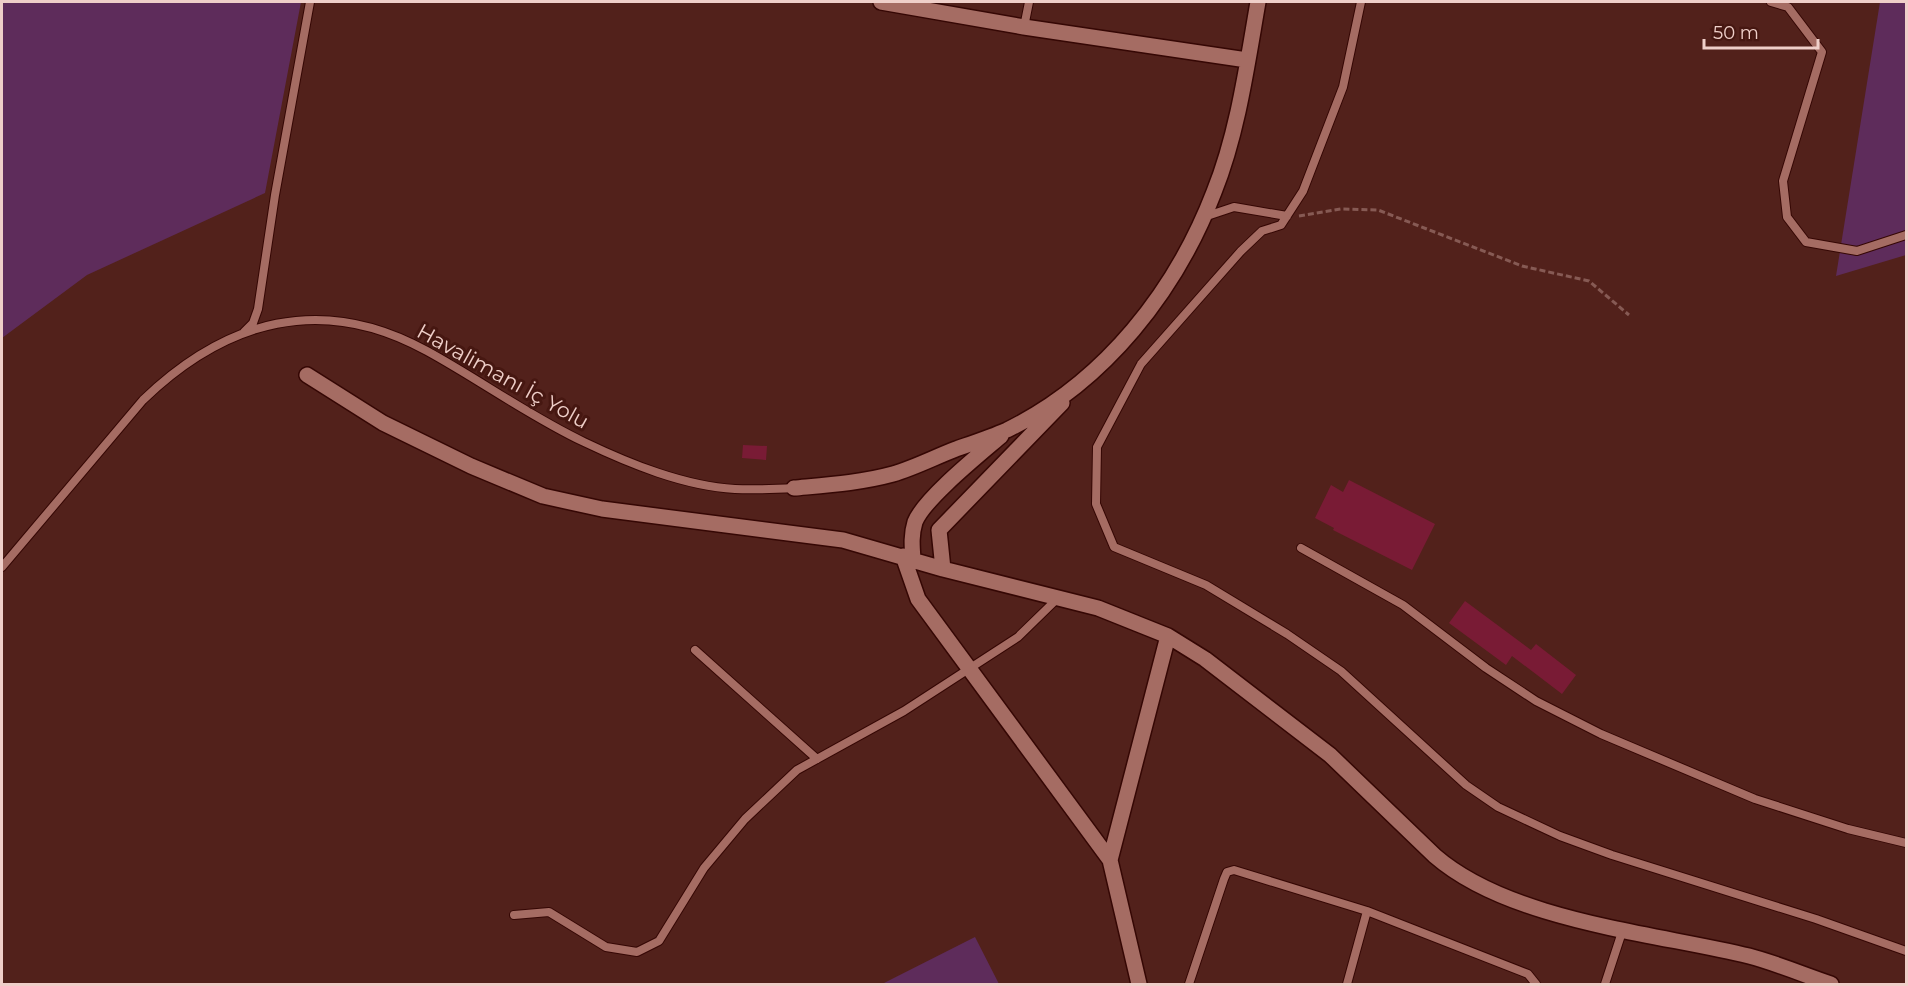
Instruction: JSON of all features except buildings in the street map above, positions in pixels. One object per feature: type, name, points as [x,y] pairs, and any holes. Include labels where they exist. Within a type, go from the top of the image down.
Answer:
[{"type":"street","points":[[881,2],[1024,27],[1247,60]]},
{"type":"street","points":[[943,569],[939,530],[1082,381],[1116,350],[1148,312],[1176,271],[1204,217],[1228,152],[1258,2]]},
{"type":"street","points":[[307,375],[383,423],[471,466],[543,496],[602,509],[801,532],[843,540],[943,569],[1098,608],[1168,636],[1205,659],[1330,755],[1449,868],[1480,886],[1555,914],[1751,956],[1830,984]]},
{"type":"street","points":[[1082,381],[1007,430],[935,496],[916,520],[908,558],[918,599],[1110,860],[1139,984]]},
{"type":"street","points":[[794,488],[859,482],[895,473],[1007,430]]},
{"type":"street","points":[[1110,860],[1168,636]]},
{"type":"lane","points":[[243,333],[253,323],[258,309],[275,195],[310,2]]},
{"type":"lane","points":[[1024,27],[1029,2]]},
{"type":"lane","points":[[1361,2],[1343,87],[1310,175],[1287,216],[1281,225],[1262,231],[1241,251],[1141,364],[1097,447],[1096,504],[1114,547],[1206,585],[1287,633],[1341,671],[1466,785],[1498,807],[1560,836],[1612,855],[1816,919],[1906,951]]},
{"type":"lane","points":[[1771,2],[1788,7],[1822,52],[1783,181],[1786,217],[1806,242],[1857,251],[1906,235]]},
{"type":"lane","points":[[1204,217],[1234,207],[1287,216]]},
{"type":"lane","name":"Havalimanı İç Yolu","points":[[2,567],[119,427],[165,379],[199,354],[243,333],[303,320],[327,318],[404,340],[427,351],[566,433],[634,464],[668,475],[734,489],[794,488]]},
{"type":"lane","points":[[1301,548],[1402,605],[1476,662],[1536,701],[1601,734],[1755,799],[1848,829],[1906,843]]},
{"type":"lane","points":[[514,915],[549,912],[606,947],[637,952],[659,941],[704,868],[745,819],[797,770],[904,711],[1018,637],[1058,598]]},
{"type":"lane","points":[[695,650],[817,759]]},
{"type":"lane","points":[[1189,984],[1227,872],[1234,870],[1367,911],[1528,974],[1536,984]]},
{"type":"lane","points":[[1347,984],[1367,911]]},
{"type":"lane","points":[[1605,984],[1623,929]]},
{"type":"path","points":[[1287,216],[1341,209],[1378,210],[1522,266],[1589,281],[1629,315]]},
{"type":"shaded area","points":[[2,2],[301,2],[265,193],[87,275],[2,338]]},
{"type":"shaded area","points":[[1880,2],[1906,2],[1906,255],[1836,276]]},
{"type":"shaded area","points":[[975,937],[999,984],[884,983]]}]
